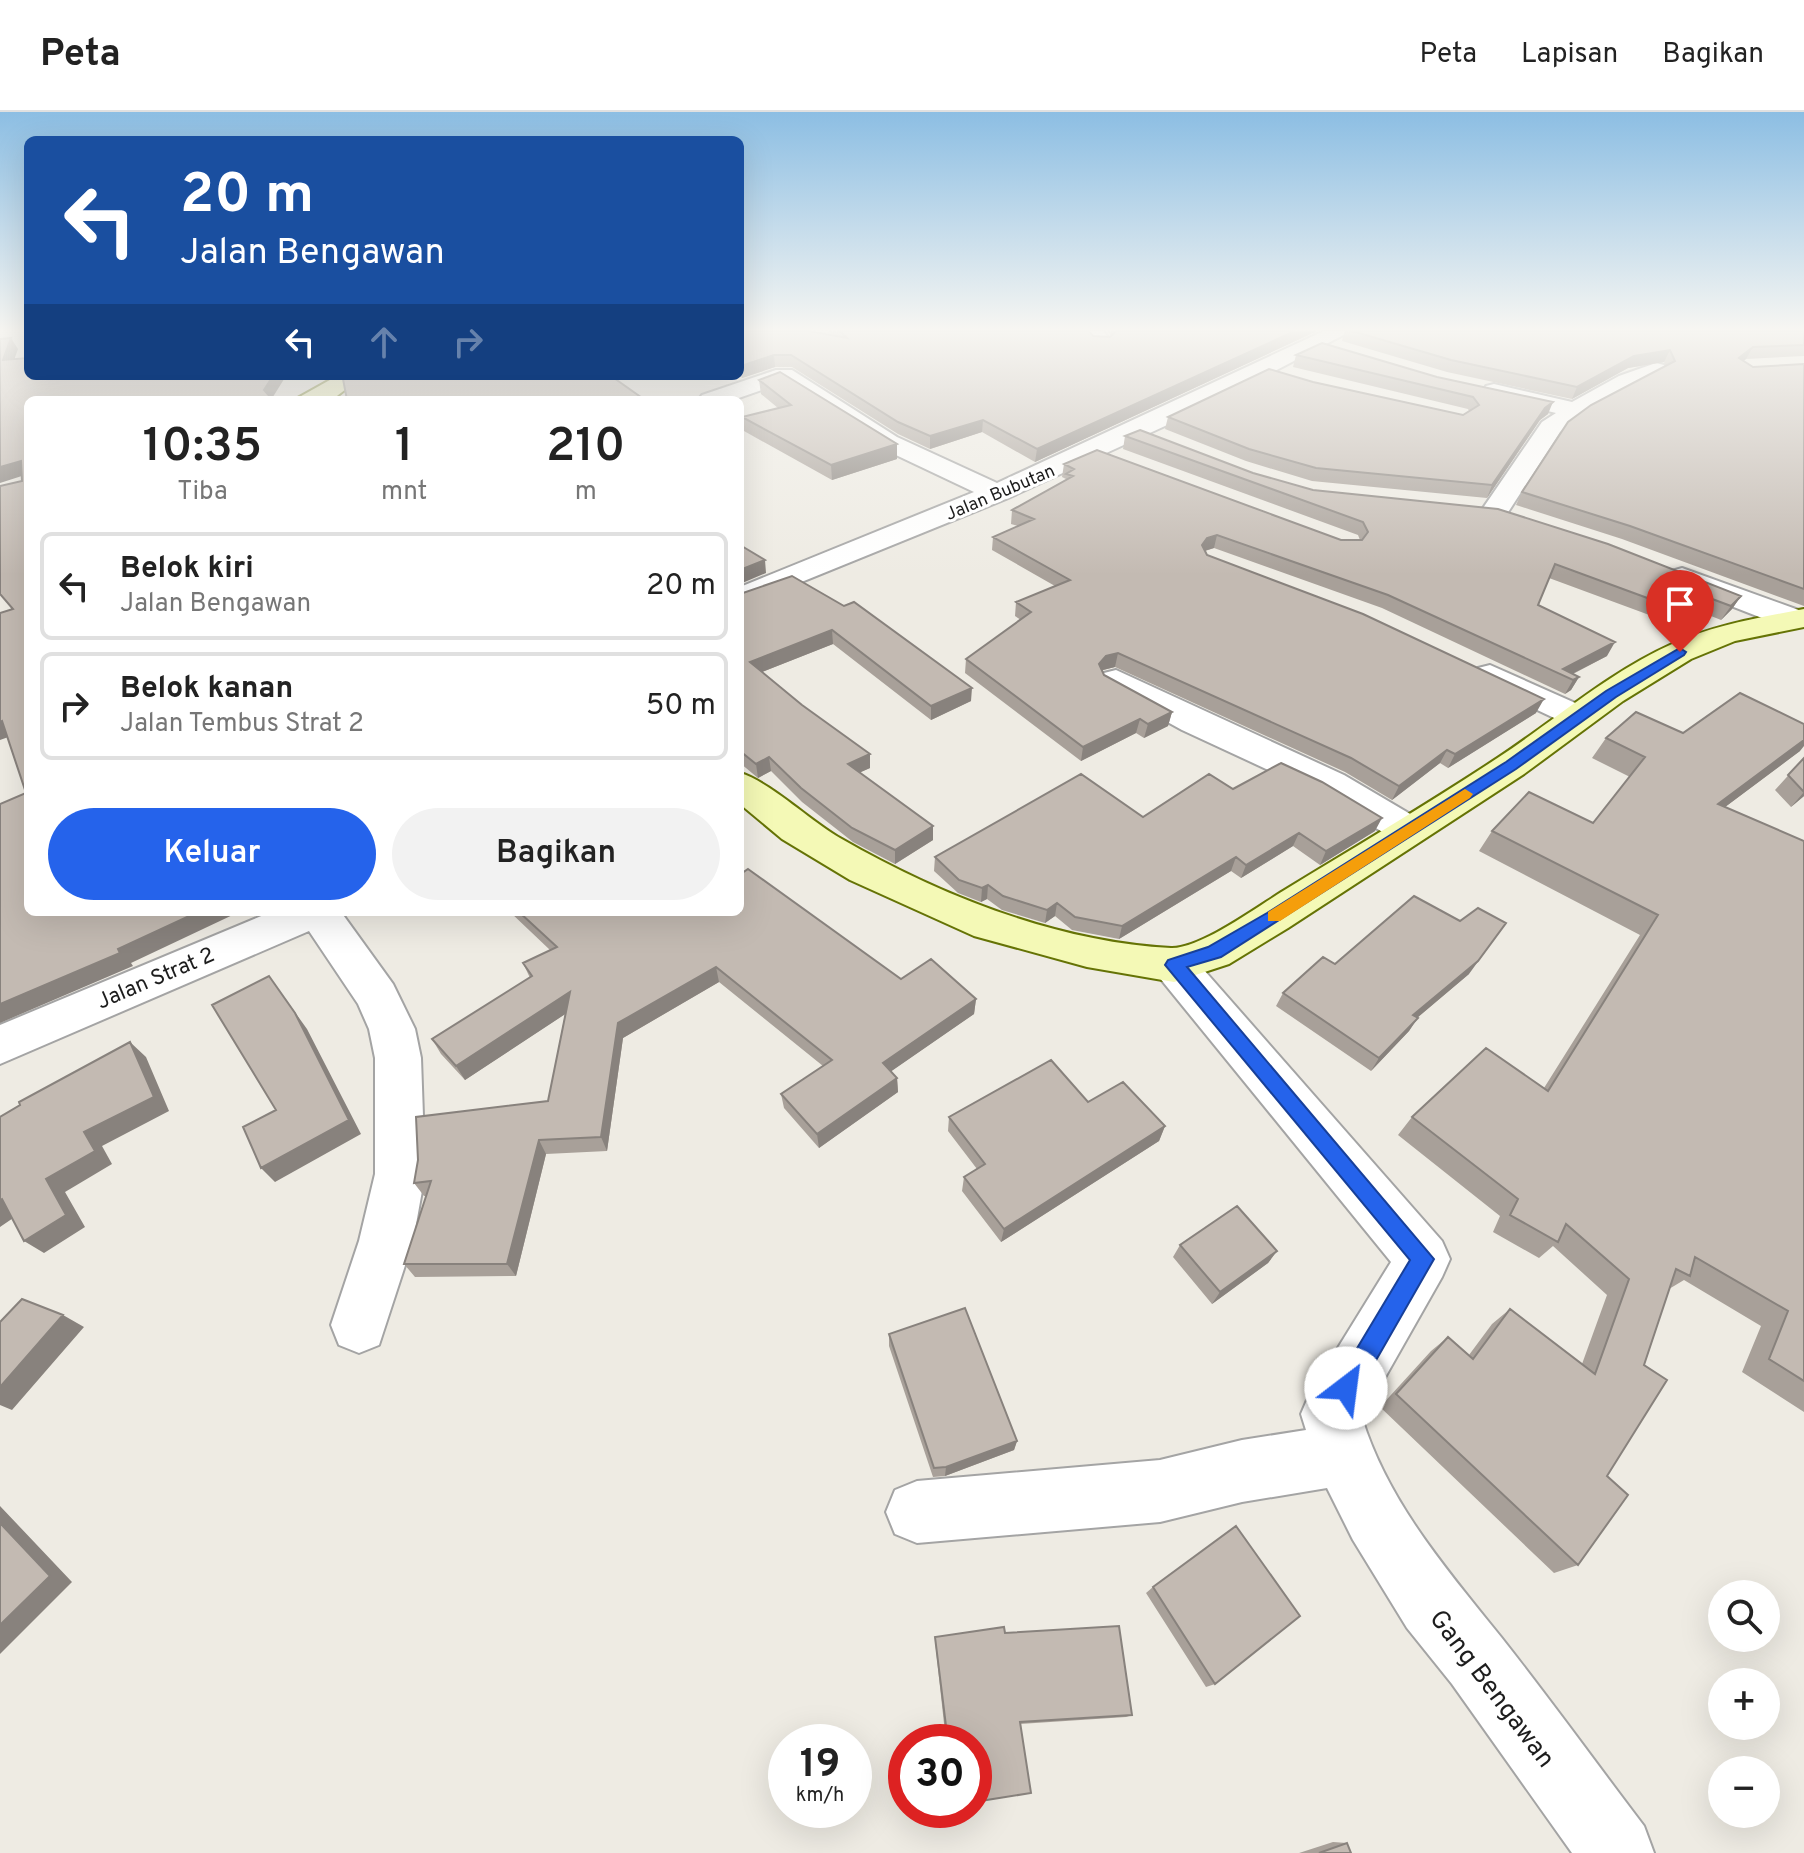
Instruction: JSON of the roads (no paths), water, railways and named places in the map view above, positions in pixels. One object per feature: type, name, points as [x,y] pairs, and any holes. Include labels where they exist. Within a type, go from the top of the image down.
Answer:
[{"type":"street","points":[[842,412],[888,442],[997,493]]},
{"type":"street","name":"Jalan Bubutan","points":[[744,596],[1098,451],[1179,412]]},
{"type":"street","points":[[1523,519],[1482,509],[1551,427],[1572,412]]},
{"type":"street","points":[[1140,431],[1167,442]]},
{"type":"street","points":[[1098,451],[1134,465]]},
{"type":"street","points":[[1655,567],[1800,619]]},
{"type":"street","points":[[744,788],[796,830],[864,870],[989,925],[1087,951],[1174,965],[1214,952],[1511,766],[1579,717],[1680,652],[1727,633],[1800,619]]},
{"type":"street","points":[[1467,664],[1579,717]]},
{"type":"street","points":[[1116,680],[1194,722],[1331,784],[1408,830]]},
{"type":"street","name":"Jalan Strat 2","points":[[0,1045],[303,916]]},
{"type":"street","points":[[321,916],[382,1005],[392,1029],[398,1058],[400,1174],[386,1241],[359,1325]]},
{"type":"street","name":"Gang Bengawan","points":[[1174,965],[1423,1259],[1331,1414],[1343,1455],[1375,1518],[1430,1605],[1476,1660],[1617,1853]]},
{"type":"street","points":[[917,1512],[1160,1491],[1242,1471],[1343,1455]]}]
